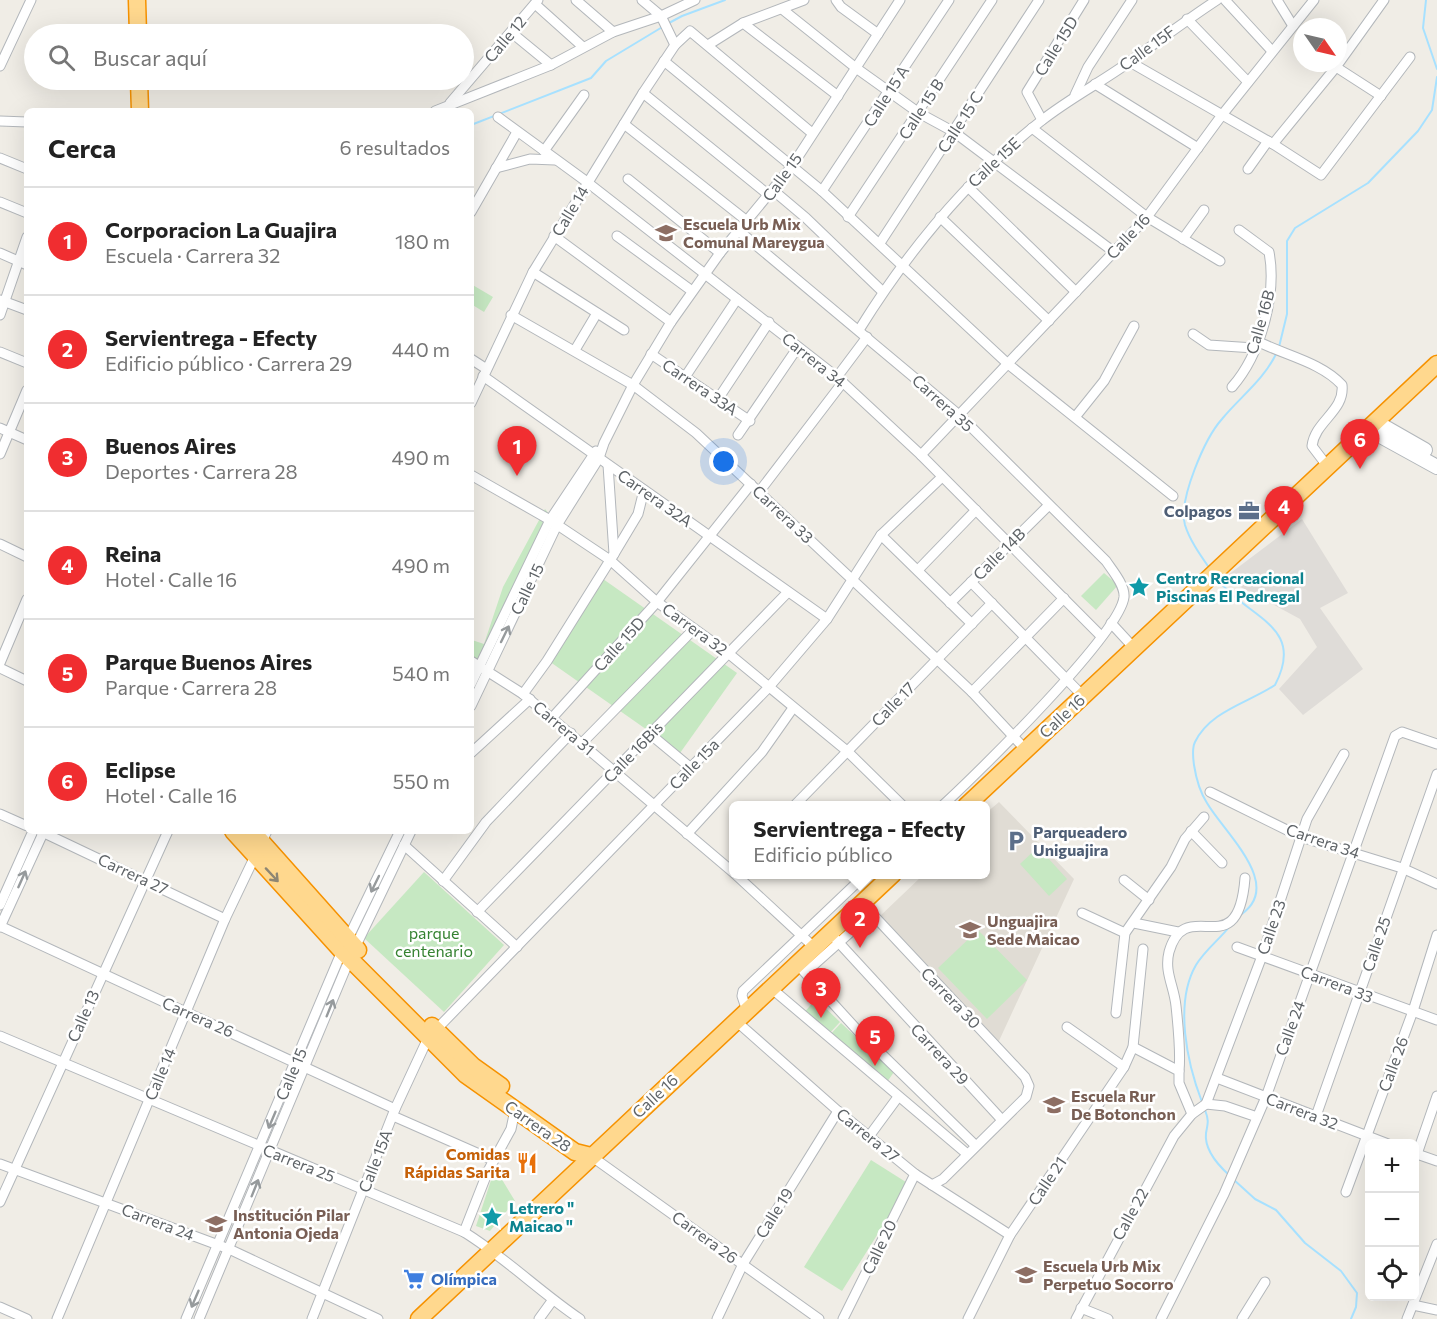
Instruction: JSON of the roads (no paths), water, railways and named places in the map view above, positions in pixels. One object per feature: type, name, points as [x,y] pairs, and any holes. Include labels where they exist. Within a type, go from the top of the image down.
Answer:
[{"type":"highway","points":[[137,0],[138,24]]},
{"type":"highway","points":[[139,90],[140,108]]},
{"type":"highway","name":"Calle 16","points":[[971,801],[1437,364]]},
{"type":"highway","name":"Carrera 28","points":[[242,834],[259,840],[349,949],[432,1034],[466,1075],[575,1152],[591,1156]]},
{"type":"highway","name":"Calle 16","points":[[419,1319],[771,988],[802,968],[815,948],[834,938],[867,908],[888,879]]},
{"type":"highway","name":"Carrera 28","points":[[432,1034],[472,1066],[582,1144],[591,1156]]},
{"type":"street","points":[[0,66],[31,0]]},
{"type":"street","points":[[576,0],[613,32]]},
{"type":"street","points":[[642,0],[663,18],[675,45]]},
{"type":"street","points":[[442,108],[551,65],[613,32],[663,18],[695,0]]},
{"type":"street","points":[[804,0],[742,23],[708,45],[812,133]]},
{"type":"street","points":[[836,0],[841,7],[878,34]]},
{"type":"street","name":"Calle 15","points":[[474,692],[480,665],[554,523],[596,456],[651,354],[720,253],[772,193],[792,166],[900,0]]},
{"type":"street","name":"Calle 15 A","points":[[822,191],[949,0]]},
{"type":"street","name":"Calle 15 B","points":[[848,217],[992,0]]},
{"type":"street","name":"Calle 15 C","points":[[880,243],[1039,0]]},
{"type":"street","name":"Calle 15D","points":[[1042,120],[1027,92],[1084,0]]},
{"type":"street","name":"Calle 15E","points":[[840,379],[883,292],[902,264],[968,186],[1032,128],[1075,95],[1088,67],[1132,0]]},
{"type":"street","name":"Calle 15F","points":[[1075,95],[1130,62],[1187,19],[1217,0]]},
{"type":"street","points":[[1225,0],[1272,51]]},
{"type":"street","points":[[1277,0],[1293,26]]},
{"type":"street","name":"Calle 16","points":[[1299,18],[1314,0]]},
{"type":"street","points":[[1347,52],[1384,0]]},
{"type":"street","points":[[536,2],[583,47]]},
{"type":"street","name":"Calle 12","points":[[474,76],[536,2]]},
{"type":"street","points":[[782,9],[856,68],[919,112],[954,132],[1114,252]]},
{"type":"street","points":[[1187,19],[1248,81]]},
{"type":"street","points":[[742,23],[838,96]]},
{"type":"street","name":"Calle 16","points":[[921,455],[1147,217],[1222,115],[1293,26]]},
{"type":"street","name":"Calle 14","points":[[474,396],[533,272],[664,61],[675,45],[690,31],[708,45]]},
{"type":"street","points":[[512,33],[551,65]]},
{"type":"street","points":[[1130,62],[1271,143],[1321,175],[1410,57]]},
{"type":"street","points":[[664,61],[822,191],[1008,364],[1076,416],[1173,496]]},
{"type":"street","points":[[1248,169],[1332,72]]},
{"type":"street","points":[[1344,72],[1381,96]]},
{"type":"street","points":[[1095,84],[1198,148]]},
{"type":"street","name":"Calle 12","points":[[449,105],[462,90]]},
{"type":"street","points":[[643,93],[806,218],[883,292]]},
{"type":"street","points":[[544,151],[584,95]]},
{"type":"street","name":"Carrera 34","points":[[498,117],[587,182],[840,379],[921,455],[1101,636]]},
{"type":"street","points":[[0,121],[24,122]]},
{"type":"street","points":[[624,124],[747,221]]},
{"type":"street","points":[[1032,128],[1147,217],[1220,261]]},
{"type":"street","points":[[474,207],[517,132]]},
{"type":"street","points":[[0,158],[24,168]]},
{"type":"street","points":[[496,168],[530,159],[557,160]]},
{"type":"street","points":[[628,178],[720,253]]},
{"type":"street","points":[[968,186],[1076,292]]},
{"type":"street","points":[[474,192],[480,196]]},
{"type":"street","points":[[0,202],[24,212]]},
{"type":"street","points":[[1183,239],[1204,210]]},
{"type":"street","points":[[940,217],[1049,321]]},
{"type":"street","name":"Calle 16B","points":[[1232,387],[1241,376],[1256,344],[1271,287],[1269,252],[1239,230]]},
{"type":"street","name":"Carrera 35","points":[[739,231],[959,415],[1048,506],[1106,561],[1120,582],[1124,596],[1111,623]]},
{"type":"street","points":[[554,236],[671,322]]},
{"type":"street","points":[[617,236],[692,291]]},
{"type":"street","points":[[0,253],[22,263],[2,301],[0,315]]},
{"type":"street","points":[[533,272],[624,330]]},
{"type":"street","points":[[685,377],[738,299]]},
{"type":"street","points":[[2,301],[24,309]]},
{"type":"street","points":[[575,350],[597,314]]},
{"type":"street","name":"Carrera 33","points":[[511,315],[633,385],[696,433],[938,659],[1026,750]]},
{"type":"street","points":[[718,399],[769,322]]},
{"type":"street","points":[[1076,416],[1104,381],[1134,326]]},
{"type":"street","points":[[1193,334],[1209,345],[1256,344],[1299,358],[1342,385],[1341,402],[1318,428],[1313,438],[1312,446],[1328,466]]},
{"type":"street","points":[[738,435],[750,421],[798,347]]},
{"type":"street","points":[[0,352],[24,362]]},
{"type":"street","name":"Carrera 33A","points":[[651,354],[750,421]]},
{"type":"street","name":"Carrera 32A","points":[[474,362],[484,372],[608,465],[827,619]]},
{"type":"street","points":[[759,492],[840,379]]},
{"type":"street","points":[[0,454],[24,397]]},
{"type":"street","points":[[1372,425],[1437,457]]},
{"type":"street","points":[[1372,425],[1437,467]]},
{"type":"street","points":[[0,428],[24,439]]},
{"type":"street","points":[[608,465],[612,557]]},
{"type":"street","name":"Carrera 32","points":[[474,477],[612,557],[657,602],[728,653],[847,751],[898,801]]},
{"type":"street","name":"Calle 15a","points":[[432,1034],[769,687],[827,619],[855,580],[881,535],[942,477]]},
{"type":"street","name":"Calle 15D","points":[[552,718],[657,602],[751,484]]},
{"type":"street","points":[[474,750],[526,697],[564,631],[638,514],[644,490]]},
{"type":"street","name":"Calle 14B","points":[[950,603],[1048,506]]},
{"type":"street","points":[[918,570],[976,510]]},
{"type":"street","points":[[881,535],[972,624]]},
{"type":"street","points":[[0,544],[24,556]]},
{"type":"street","points":[[971,582],[1083,696]]},
{"type":"street","name":"Calle 16Bis","points":[[477,912],[788,592]]},
{"type":"street","points":[[972,692],[1064,598]]},
{"type":"street","name":"Calle 17","points":[[799,801],[992,603]]},
{"type":"street","points":[[0,663],[24,606]]},
{"type":"street","points":[[947,801],[1013,736],[1066,678],[1111,623],[1134,648]]},
{"type":"street","points":[[582,743],[693,630]]},
{"type":"street","name":"Carrera 31","points":[[480,665],[526,697],[571,733],[729,868]]},
{"type":"street","points":[[0,668],[24,680]]},
{"type":"street","points":[[687,834],[762,752],[793,708]]},
{"type":"street","name":"Calle 24","points":[[1161,1319],[1224,1194],[1266,1097],[1395,736],[1402,732],[1437,744]]},
{"type":"street","points":[[443,881],[486,822],[571,733]]},
{"type":"street","points":[[650,734],[691,768]]},
{"type":"street","name":"Calle 23","points":[[1206,1104],[1262,956],[1301,837],[1315,802],[1344,754]]},
{"type":"street","name":"Calle 25","points":[[1316,1116],[1437,774]]},
{"type":"street","name":"Carrera 34","points":[[1210,792],[1301,837],[1402,868],[1437,884]]},
{"type":"street","points":[[0,814],[24,825]]},
{"type":"street","points":[[1116,1013],[1125,933],[1149,900],[1191,831],[1204,817]]},
{"type":"street","points":[[1191,831],[1222,863]]},
{"type":"street","points":[[0,904],[38,834]]},
{"type":"street","points":[[0,927],[39,834]]},
{"type":"street","name":"Carrera 27","points":[[46,834],[225,919]]},
{"type":"street","name":"Calle 13","points":[[0,1202],[144,879],[166,834]]},
{"type":"street","name":"Calle 15","points":[[198,1319],[270,1151],[301,1064],[399,834]]},
{"type":"street","name":"Calle 15","points":[[349,949],[410,834]]},
{"type":"street","name":"Calle 14","points":[[57,1319],[259,840]]},
{"type":"street","points":[[404,846],[517,947]]},
{"type":"street","points":[[1134,923],[1178,932],[1193,925],[1220,928],[1236,918],[1243,902],[1245,878]]},
{"type":"street","name":"Carrera 31","points":[[742,879],[815,948]]},
{"type":"street","points":[[742,1016],[743,991],[800,934],[860,879]]},
{"type":"street","points":[[1124,880],[1149,900]]},
{"type":"street","name":"Carrera 30","points":[[867,908],[1025,1077],[1029,1086],[1026,1097],[1002,1120]]},
{"type":"street","points":[[1082,913],[1125,933]]},
{"type":"street","name":"Carrera 26","points":[[0,927],[301,1064],[394,1113],[492,1160]]},
{"type":"street","points":[[1178,932],[1166,969],[1176,1004],[1179,1083],[1192,1114]]},
{"type":"street","name":"Calle 26","points":[[1346,1192],[1413,1011],[1437,935]]},
{"type":"street","name":"Calle 16","points":[[802,968],[834,938]]},
{"type":"street","name":"Carrera 29","points":[[834,938],[1002,1120]]},
{"type":"street","name":"Carrera 33","points":[[1237,947],[1437,1020]]},
{"type":"street","name":"Calle 21","points":[[968,1319],[1010,1235],[1124,1067],[1133,1047],[1143,949]]},
{"type":"street","points":[[802,968],[860,1033],[975,1145]]},
{"type":"street","points":[[771,988],[897,1097],[966,1153]]},
{"type":"street","name":"Carrera 27","points":[[742,1016],[838,1112],[870,1135],[915,1174],[1010,1235]]},
{"type":"street","points":[[1067,1027],[1124,1067]]},
{"type":"street","name":"Calle 15A","points":[[312,1319],[394,1113],[432,1034]]},
{"type":"street","name":"Carrera 25","points":[[0,1036],[465,1232],[493,1250],[552,1301],[580,1319]]},
{"type":"street","points":[[1133,1047],[1179,1071]]},
{"type":"street","name":"Calle 15","points":[[186,1319],[260,1147],[301,1064]]},
{"type":"street","name":"Carrera 32","points":[[1217,1078],[1376,1139]]},
{"type":"street","points":[[1419,1145],[1437,1096]]},
{"type":"street","points":[[870,1135],[897,1097]]},
{"type":"street","points":[[1206,1104],[1225,1106],[1257,1117]]},
{"type":"street","name":"Calle 22","points":[[1076,1319],[1174,1136],[1192,1114],[1206,1104]]},
{"type":"street","points":[[465,1232],[492,1160],[511,1129],[515,1110]]},
{"type":"street","name":"Calle 19","points":[[717,1319],[743,1264],[838,1112]]},
{"type":"street","points":[[932,1185],[943,1179],[966,1153],[1002,1120]]},
{"type":"street","points":[[1419,1154],[1437,1161]]},
{"type":"street","name":"Carrera 26","points":[[591,1156],[819,1319]]},
{"type":"street","name":"Carrera 24","points":[[0,1164],[229,1249],[378,1319]]},
{"type":"street","name":"Calle 20","points":[[843,1319],[915,1174]]},
{"type":"street","points":[[1407,1319],[1437,1244]]},
{"type":"street","points":[[1242,1319],[1265,1282]]},
{"type":"street","points":[[539,1319],[552,1301]]},
{"type":"street","points":[[1413,1305],[1437,1310]]},
{"type":"street","points":[[0,1307],[27,1319]]},
{"type":"street","points":[[1082,1308],[1108,1319]]},
{"type":"waterway","points":[[669,23],[725,0]]},
{"type":"waterway","points":[[1426,0],[1423,28],[1437,69]]},
{"type":"waterway","points":[[474,124],[591,78],[606,61],[664,26]]},
{"type":"waterway","points":[[1279,347],[1287,314],[1287,241],[1295,228],[1368,183],[1418,131],[1432,110],[1437,77]]},
{"type":"waterway","points":[[1210,569],[1193,543],[1185,525],[1185,501],[1189,485],[1201,454],[1215,428],[1259,379],[1277,352]]},
{"type":"waterway","points":[[1217,578],[1229,592],[1268,624],[1278,635],[1283,648],[1283,665],[1275,685],[1220,715],[1202,731],[1193,747],[1195,770],[1202,794],[1238,845],[1255,876],[1256,891],[1251,905],[1237,917]]},
{"type":"waterway","points":[[1202,1102],[1192,1069],[1185,1033],[1186,997],[1189,980],[1196,965],[1230,926]]},
{"type":"waterway","points":[[1205,1110],[1208,1119],[1206,1139],[1209,1151],[1229,1175]]},
{"type":"waterway","points":[[1233,1179],[1255,1199],[1276,1210],[1305,1243],[1341,1271],[1357,1293],[1356,1307],[1351,1319]]},
{"type":"place","name":"Escuela Urb Mix Comunal Mareygua","points":[[666,233]]},
{"type":"place","name":"Eclipse","points":[[1360,469]]},
{"type":"place","name":"Corporacion La Guajira","points":[[517,476]]},
{"type":"place","name":"Colpagos","points":[[1249,511]]},
{"type":"place","name":"Reina","points":[[1284,536]]},
{"type":"place","name":"Centro Recreacional Piscinas El Pedregal","points":[[1139,587]]},
{"type":"place","name":"Parqueadero Uniguajira","points":[[1016,841]]},
{"type":"place","name":"Unguajira Sede Maicao","points":[[970,930]]},
{"type":"place","name":"Servientrega - Efecty","points":[[860,948]]},
{"type":"place","name":"Buenos Aires","points":[[821,1018]]},
{"type":"place","name":"Parque Buenos Aires","points":[[875,1066]]},
{"type":"place","name":"Escuela Rur De Botonchon","points":[[1054,1105]]},
{"type":"place","name":"Comidas Rápidas Sarita","points":[[527,1163]]},
{"type":"place","name":"Letrero \" Maicao \"","points":[[492,1217]]},
{"type":"place","name":"Institución Pilar Antonia Ojeda","points":[[216,1224]]},
{"type":"place","name":"Escuela Urb Mix Perpetuo Socorro","points":[[1026,1275]]},
{"type":"place","name":"Olímpica","points":[[414,1279]]},
{"type":"park label","name":"parque centenario","points":[[434,942]]}]
